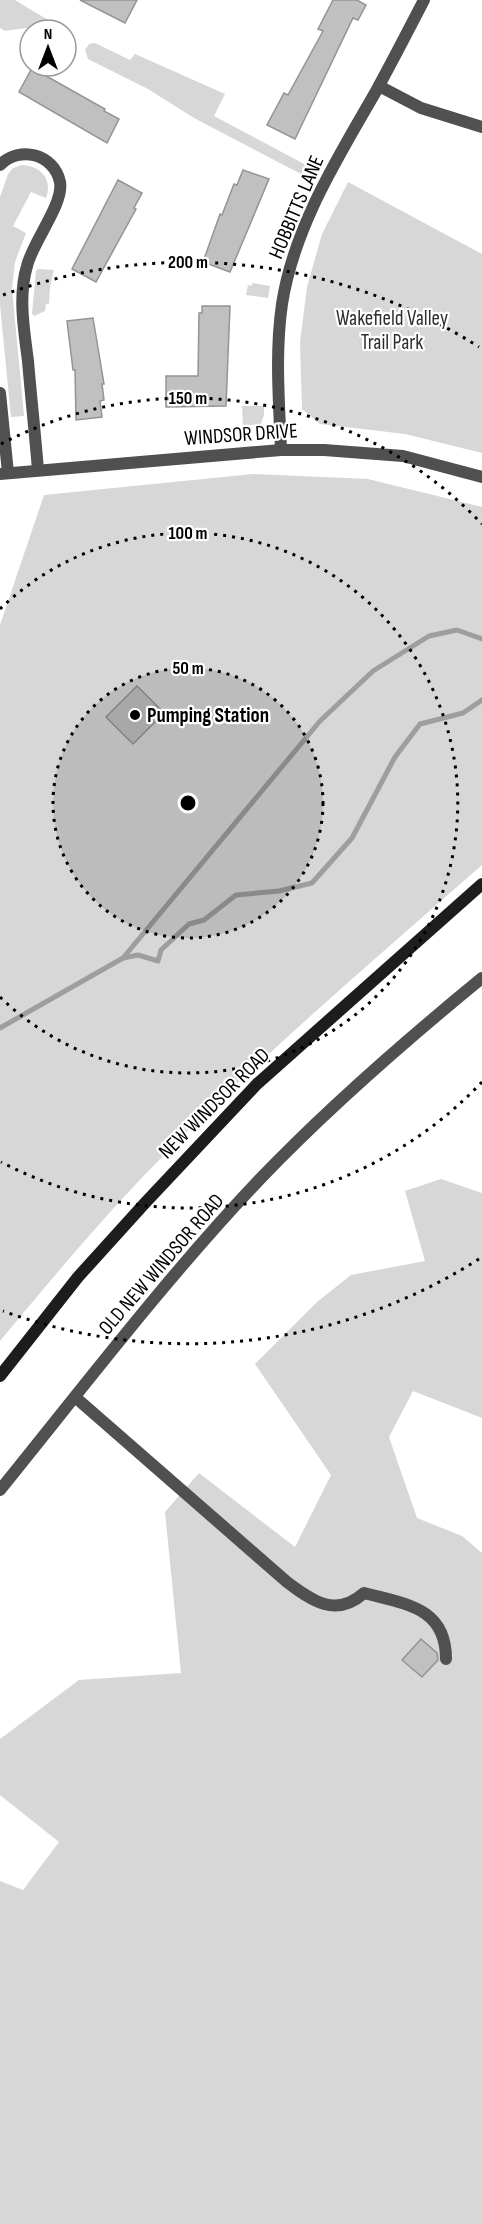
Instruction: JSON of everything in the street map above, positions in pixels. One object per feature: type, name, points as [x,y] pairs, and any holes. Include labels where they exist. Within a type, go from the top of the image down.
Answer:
[{"type":"main road","name":"NEW WINDSOR ROAD","points":[[0,1376],[78,1277],[144,1203],[257,1084],[482,885]]},
{"type":"street","name":"HOBBITTS LANE","points":[[281,450],[279,336],[282,303],[289,269],[316,200],[424,0]]},
{"type":"street","points":[[379,86],[421,108],[482,127]]},
{"type":"street","points":[[0,165],[6,158],[15,154],[37,155],[56,171],[60,183],[60,195],[56,207],[27,265],[23,289],[24,325],[38,470]]},
{"type":"street","points":[[0,393],[4,473]]},
{"type":"street","name":"WINDSOR DRIVE","points":[[4,473],[281,450],[324,450],[403,456],[482,477]]},
{"type":"street","name":"OLD NEW WINDSOR ROAD","points":[[0,1490],[172,1277],[258,1182],[319,1120],[482,978]]},
{"type":"street","points":[[75,1397],[305,1596],[315,1602],[330,1605],[354,1602],[364,1593],[404,1604],[426,1614],[442,1630],[446,1643],[446,1659]]},
{"type":"green space","points":[[0,0],[15,0],[45,18],[18,18],[18,29],[5,31],[0,28]]},
{"type":"green space","points":[[95,43],[130,60],[135,54],[225,94],[214,116],[306,165],[301,174],[194,118],[148,89],[88,59],[85,50],[89,44]]},
{"type":"green space","points":[[22,165],[35,168],[44,175],[48,191],[46,198],[31,192],[13,226],[26,233],[15,262],[12,289],[24,416],[11,417],[0,305],[0,197],[8,174],[13,168]]},
{"type":"green space","name":"Wakefield Valley Trail Park","points":[[348,182],[482,254],[482,453],[405,434],[320,424],[302,409],[300,342],[307,287],[322,234]]},
{"type":"green space","points":[[38,269],[54,270],[49,304],[46,304],[45,311],[34,316],[32,313]]},
{"type":"green space","points":[[252,283],[270,286],[268,298],[246,295],[248,285],[252,286]]},
{"type":"green space","points":[[242,406],[264,406],[261,424],[243,426]]},
{"type":"green space","points":[[253,474],[368,479],[482,507],[482,865],[323,1005],[207,1113],[103,1220],[0,1341],[0,625],[44,495]]},
{"type":"green space","points":[[441,1179],[482,1193],[482,1418],[413,1391],[389,1437],[417,1518],[462,1536],[482,1553],[482,2224],[0,2224],[0,1881],[23,1890],[59,1842],[0,1795],[0,1739],[79,1680],[181,1673],[165,1512],[199,1473],[295,1547],[331,1475],[255,1364],[317,1302],[351,1275],[425,1261],[405,1191]]},
{"type":"building","points":[[80,0],[137,0],[125,23]]},
{"type":"building","points":[[333,0],[357,0],[366,5],[358,20],[353,18],[295,139],[267,125],[284,93],[288,95],[323,31],[318,29]]},
{"type":"building","points":[[27,78],[50,78],[119,119],[107,143],[19,92]]},
{"type":"building","points":[[243,170],[269,179],[230,272],[203,262],[220,214],[222,215],[234,184],[237,185]]},
{"type":"building","points":[[118,180],[142,193],[134,208],[136,209],[96,282],[72,269]]},
{"type":"building","points":[[202,306],[230,306],[226,406],[166,407],[166,376],[198,376],[199,313],[202,313]]},
{"type":"building","points":[[93,318],[104,384],[102,384],[104,400],[100,401],[102,417],[76,420],[75,370],[73,370],[67,321]]},
{"type":"building","name":"Pumping Station","points":[[137,686],[164,713],[133,744],[106,717]]},
{"type":"building","points":[[421,1639],[437,1653],[438,1660],[422,1677],[402,1660]]},
{"type":"waterway","points":[[123,958],[320,721],[373,671],[429,636],[457,630],[482,639]]},
{"type":"waterway","points":[[0,1028],[123,958],[138,955],[158,961],[161,950],[189,924],[204,920],[236,895],[279,891],[312,883],[352,838],[395,757],[420,724],[463,713],[482,700]]},
{"type":"place","name":"Pumping Station","points":[[135,715]]}]
